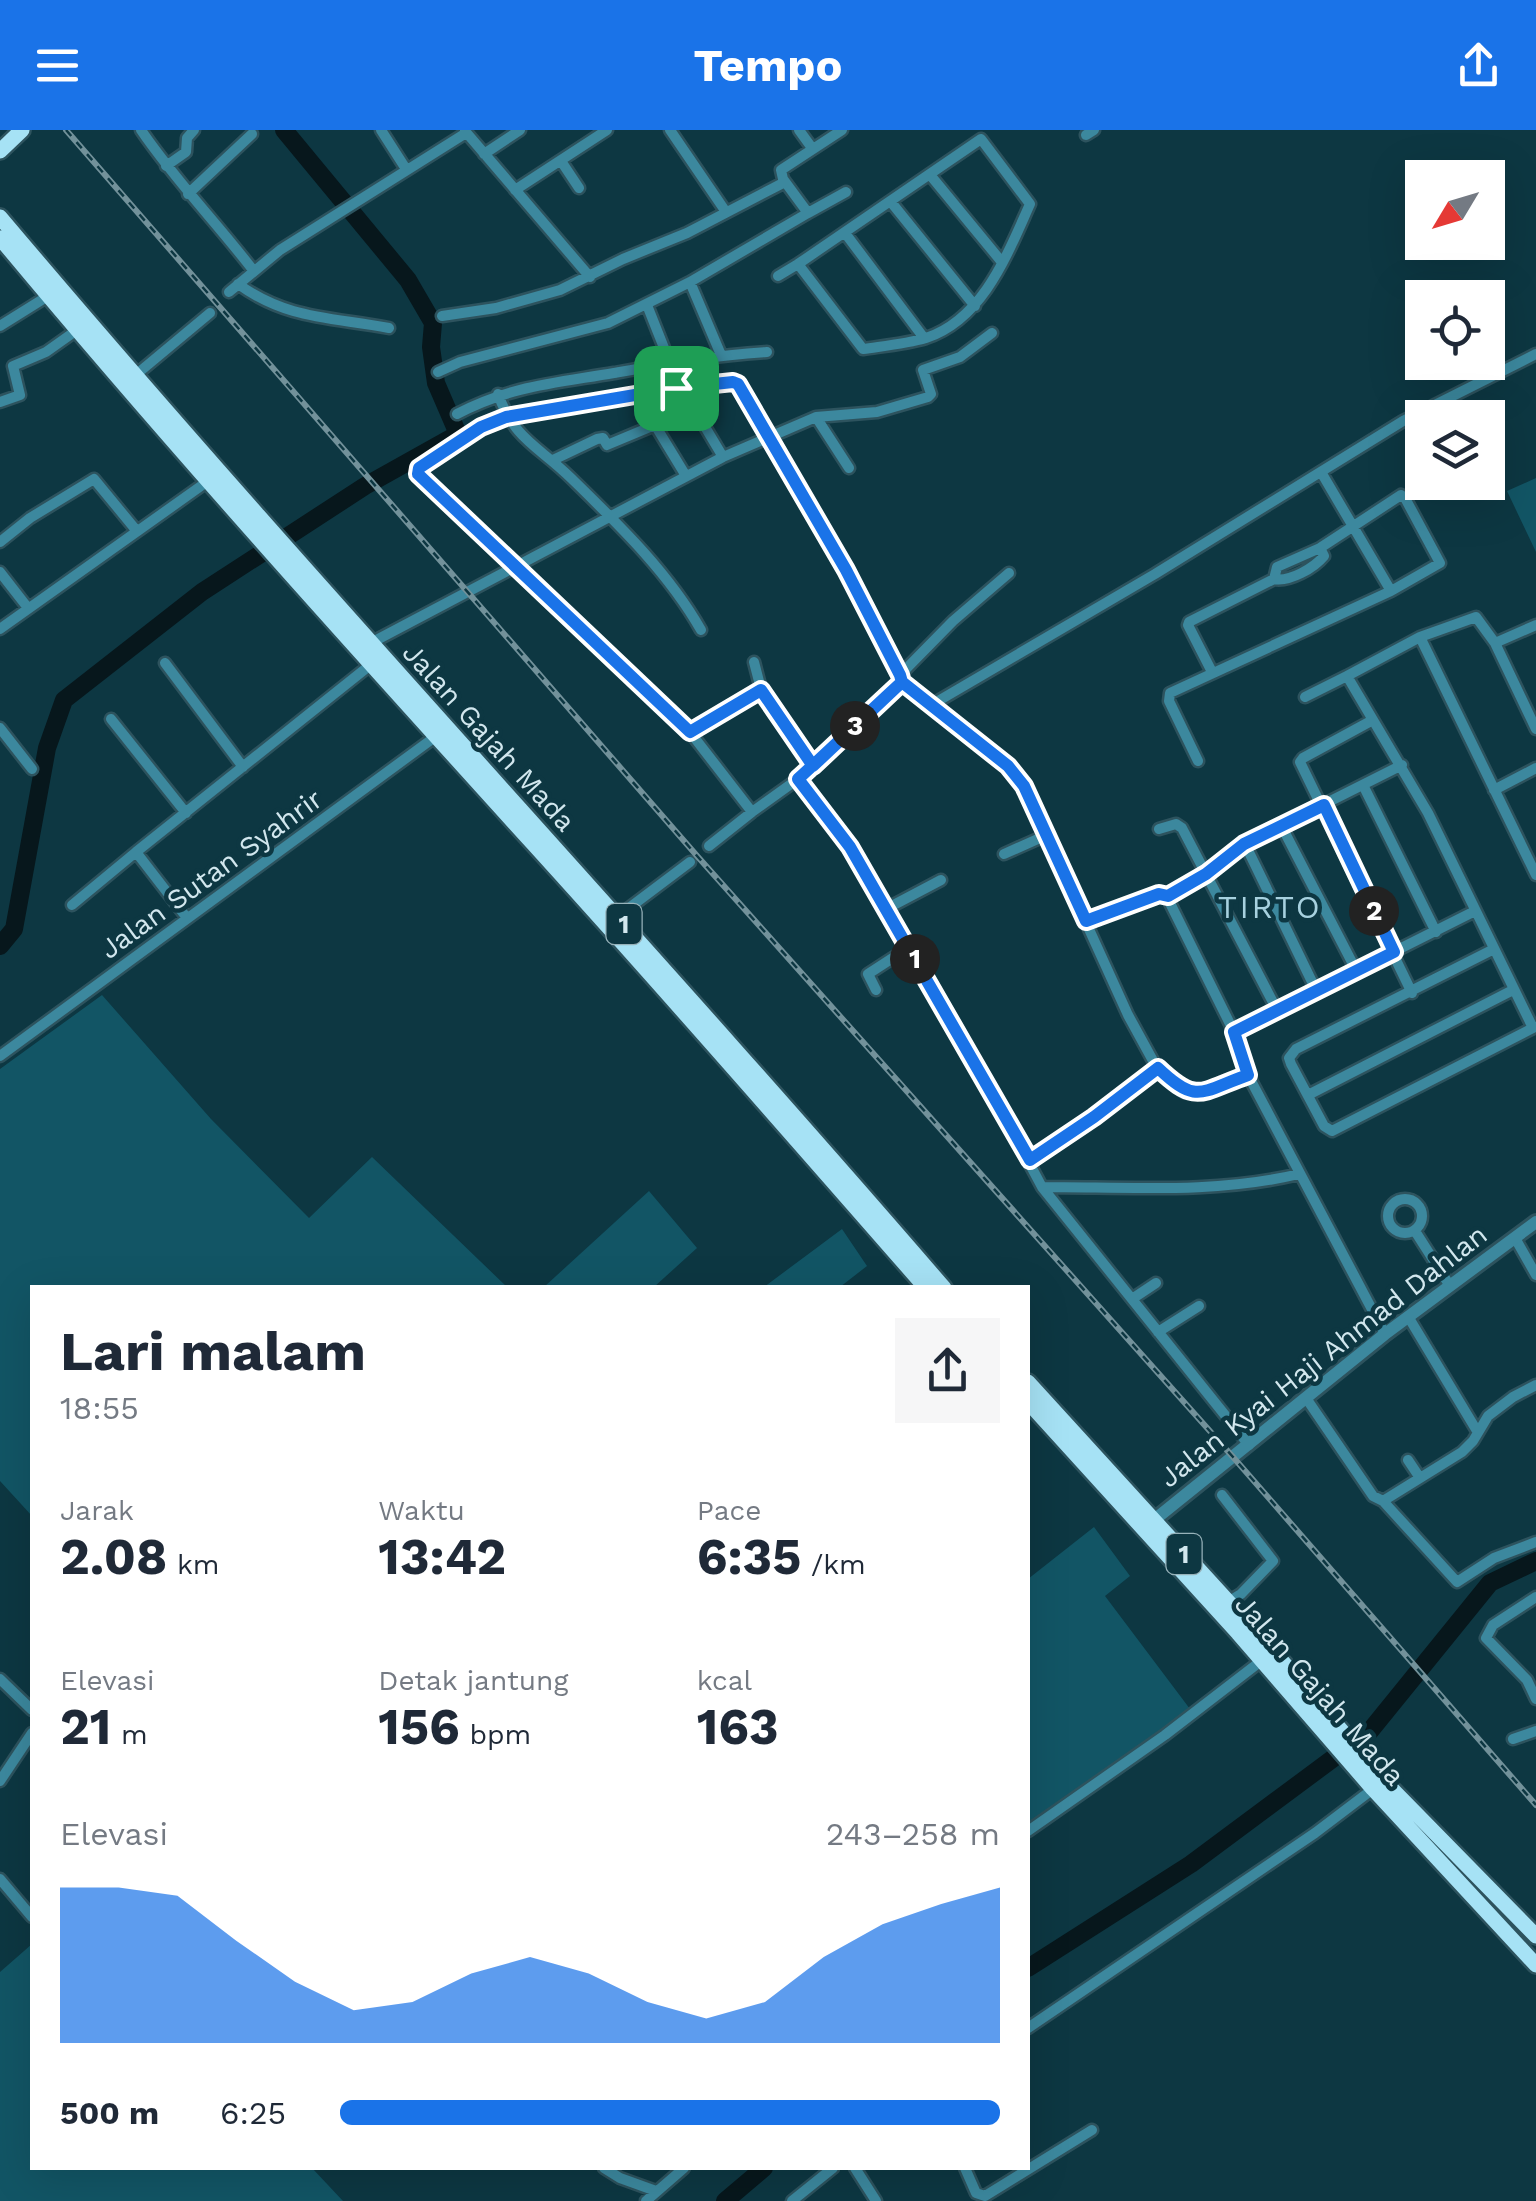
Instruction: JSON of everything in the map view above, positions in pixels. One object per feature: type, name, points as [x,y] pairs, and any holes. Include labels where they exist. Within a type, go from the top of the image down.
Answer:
[{"type":"highway","points":[[0,151],[22,130]]},
{"type":"highway","name":"Jalan Gajah Mada","points":[[0,218],[208,480],[245,512]]},
{"type":"highway","name":"Jalan Gajah Mada","points":[[0,238],[77,330],[129,381],[370,653],[618,917],[941,1285]]},
{"type":"highway","name":"Jalan Gajah Mada","points":[[442,732],[923,1285]]},
{"type":"highway","name":"Jalan Gajah Mada","points":[[1030,1385],[1074,1444]]},
{"type":"highway","name":"Jalan Gajah Mada","points":[[1030,1404],[1074,1444],[1148,1525],[1261,1661],[1333,1732]]},
{"type":"highway","name":"Jalan Gajah Mada","points":[[1148,1525],[1228,1602],[1364,1767],[1536,1936]]},
{"type":"highway","name":"Jalan Gajah Mada","points":[[1364,1767],[1373,1788],[1536,1965]]},
{"type":"street","points":[[140,130],[188,194],[210,214],[254,270]]},
{"type":"street","points":[[166,166],[186,152],[187,138],[194,130]]},
{"type":"street","points":[[380,130],[406,169]]},
{"type":"street","points":[[484,154],[520,130]]},
{"type":"street","points":[[515,190],[607,130]]},
{"type":"street","points":[[670,130],[726,212]]},
{"type":"street","points":[[799,130],[812,148]]},
{"type":"street","points":[[808,213],[784,182],[784,166],[842,130]]},
{"type":"street","points":[[390,328],[312,318],[233,288],[340,211],[466,131],[590,277]]},
{"type":"street","points":[[188,194],[252,134]]},
{"type":"street","points":[[778,276],[931,176],[978,134],[1030,202],[975,306],[964,318],[924,338],[863,349],[798,264]]},
{"type":"street","points":[[561,161],[578,188]]},
{"type":"street","points":[[931,176],[1001,261]]},
{"type":"street","points":[[442,316],[496,308],[560,290],[784,182]]},
{"type":"street","points":[[438,372],[460,362],[608,323],[647,306],[846,192]]},
{"type":"street","points":[[891,202],[975,306]]},
{"type":"street","points":[[845,233],[924,338]]},
{"type":"street","points":[[690,282],[721,355]]},
{"type":"street","points":[[0,326],[48,296]]},
{"type":"street","points":[[647,306],[670,363]]},
{"type":"street","points":[[129,381],[210,313]]},
{"type":"street","points":[[0,402],[20,395],[14,366],[46,352],[77,330]]},
{"type":"street","points":[[72,906],[244,767],[370,653],[513,567],[723,456],[816,417],[877,412],[928,397],[923,370],[960,357],[992,333]]},
{"type":"street","points":[[457,414],[499,395],[670,363],[767,352]]},
{"type":"street","points":[[933,704],[1075,622],[1403,421],[1536,354]]},
{"type":"street","points":[[752,812],[690,732],[513,567],[418,471],[481,427],[505,416],[738,384],[846,570],[901,678],[1008,766],[1024,786],[1128,1015],[1158,1068],[1184,1092],[1197,1093],[1248,1075]]},
{"type":"street","points":[[499,395],[505,416],[517,432],[553,460],[609,515],[669,580],[701,630]]},
{"type":"street","points":[[553,460],[601,438],[607,444],[696,410],[723,456]]},
{"type":"street","points":[[816,417],[849,468]]},
{"type":"street","points":[[655,425],[686,476]]},
{"type":"street","points":[[1321,472],[1391,590]]},
{"type":"street","points":[[0,542],[30,518],[94,479],[136,530]]},
{"type":"street","points":[[0,629],[208,480]]},
{"type":"street","points":[[1198,761],[1168,696],[1440,563],[1406,498],[1395,496],[1351,524],[1320,548],[1324,556],[1317,563],[1284,581],[1274,579],[1188,624],[1212,672]]},
{"type":"street","points":[[0,572],[28,608]]},
{"type":"street","points":[[710,846],[813,766],[953,621],[1010,572]]},
{"type":"street","points":[[1306,697],[1420,638],[1476,616],[1494,643],[1536,729]]},
{"type":"street","points":[[1494,643],[1536,625]]},
{"type":"street","points":[[1420,638],[1536,875]]},
{"type":"street","points":[[754,662],[761,690],[813,766]]},
{"type":"street","points":[[165,663],[244,767]]},
{"type":"street","points":[[1347,676],[1371,721],[1402,765],[1534,1028],[1332,1131],[1324,1126],[1289,1058],[1296,1049],[1494,949]]},
{"type":"street","points":[[690,732],[761,690]]},
{"type":"street","points":[[111,719],[186,814]]},
{"type":"street","points":[[1371,721],[1300,762],[1412,993]]},
{"type":"street","points":[[0,728],[32,769]]},
{"type":"street","name":"Jalan Sutan Syahrir","points":[[4,1053],[442,732]]},
{"type":"street","points":[[1086,921],[1159,894],[1168,896],[1206,874],[1244,844],[1402,765]]},
{"type":"street","points":[[1494,790],[1536,768]]},
{"type":"street","points":[[798,779],[850,847],[1030,1160],[1042,1188],[1250,1445]]},
{"type":"street","points":[[1363,786],[1436,932]]},
{"type":"street","points":[[1159,828],[1179,825],[1277,1010]]},
{"type":"street","points":[[1282,826],[1356,970]]},
{"type":"street","points":[[1004,854],[1049,834]]},
{"type":"street","points":[[1244,844],[1316,990]]},
{"type":"street","points":[[136,852],[187,918]]},
{"type":"street","points":[[618,917],[690,862]]},
{"type":"street","points":[[886,910],[942,880]]},
{"type":"street","points":[[1168,896],[1234,1032],[1248,1075],[1385,1334]]},
{"type":"street","points":[[1234,1032],[1475,910]]},
{"type":"street","points":[[876,990],[868,974],[908,948]]},
{"type":"street","points":[[1308,1094],[1513,990]]},
{"type":"street","points":[[0,1039],[4,1053]]},
{"type":"street","points":[[1030,1160],[1158,1068]]},
{"type":"street","points":[[1042,1188],[1219,1186],[1260,1183],[1300,1174]]},
{"type":"street","name":"Jalan Kyai Haji Ahmad Dahlan","points":[[1148,1525],[1385,1334],[1536,1222]]},
{"type":"street","points":[[1415,1231],[1450,1286]]},
{"type":"street","points":[[1515,1238],[1536,1275]]},
{"type":"street","points":[[1132,1299],[1156,1283]]},
{"type":"street","points":[[1158,1332],[1199,1306]]},
{"type":"street","points":[[1408,1318],[1477,1431]]},
{"type":"street","points":[[1383,1501],[1462,1452],[1499,1407],[1536,1384]]},
{"type":"street","points":[[1306,1398],[1373,1496],[1383,1501],[1457,1582],[1494,1558],[1536,1542]]},
{"type":"street","points":[[1408,1460],[1420,1478]]},
{"type":"street","points":[[1222,1495],[1273,1561],[1228,1602]]},
{"type":"street","points":[[1536,1597],[1493,1625],[1486,1638],[1527,1680],[1536,1699]]},
{"type":"street","points":[[1030,1830],[1165,1735],[1261,1661]]},
{"type":"street","points":[[0,1679],[30,1708]]},
{"type":"street","points":[[1513,1739],[1536,1731]]},
{"type":"street","points":[[0,1781],[30,1736]]},
{"type":"street","points":[[1030,2027],[1315,1833],[1373,1788]]},
{"type":"street","points":[[0,1878],[30,1915]]},
{"type":"street","points":[[1030,2169],[1092,2130]]},
{"type":"street","points":[[607,2170],[656,2192]]},
{"type":"street","points":[[646,2201],[682,2170]]},
{"type":"street","points":[[792,2201],[831,2170]]},
{"type":"street","points":[[856,2170],[876,2201]]},
{"type":"street","points":[[966,2170],[976,2193],[986,2196],[1028,2170]]},
{"type":"shaded area","points":[[1536,478],[1536,552],[1507,491]]},
{"type":"shaded area","points":[[102,995],[211,1119],[309,1218],[372,1157],[505,1285],[30,1285],[30,1514],[0,1481],[0,1069]]},
{"type":"shaded area","points":[[649,1191],[697,1248],[656,1285],[546,1285]]},
{"type":"shaded area","points":[[842,1229],[867,1266],[843,1285],[767,1285]]},
{"type":"shaded area","points":[[1094,1527],[1130,1576],[1105,1596],[1190,1709],[1030,1824],[1030,1577]]},
{"type":"shaded area","points":[[30,1946],[30,2170],[314,2170],[343,2201],[0,2201],[0,1972]]},
{"type":"waterway","points":[[0,946],[14,929],[47,748],[64,700],[202,592],[365,486],[458,434],[436,383],[431,347],[433,323],[408,280],[284,130]]},
{"type":"waterway","points":[[1030,1967],[1191,1864],[1370,1731],[1490,1583],[1536,1561]]},
{"type":"waterway","points":[[725,2201],[762,2170]]},
{"type":"railway","points":[[66,130],[698,857],[1233,1457],[1536,1805]]},
{"type":"district","name":"TIRTO","points":[[1270,907]]},
{"type":"route","points":[[676,388],[506,417],[481,427],[419,468],[418,474],[690,732],[761,690],[789,732],[813,766],[833,748],[902,682],[1008,766],[1024,786],[1086,921],[1159,894],[1168,896],[1206,874],[1244,844],[1324,805],[1394,952],[1234,1032],[1248,1075],[1197,1093],[1184,1092],[1158,1068],[1030,1160],[850,847],[798,779],[833,748],[891,690],[902,682],[900,675],[846,570],[738,384],[676,388]]}]
